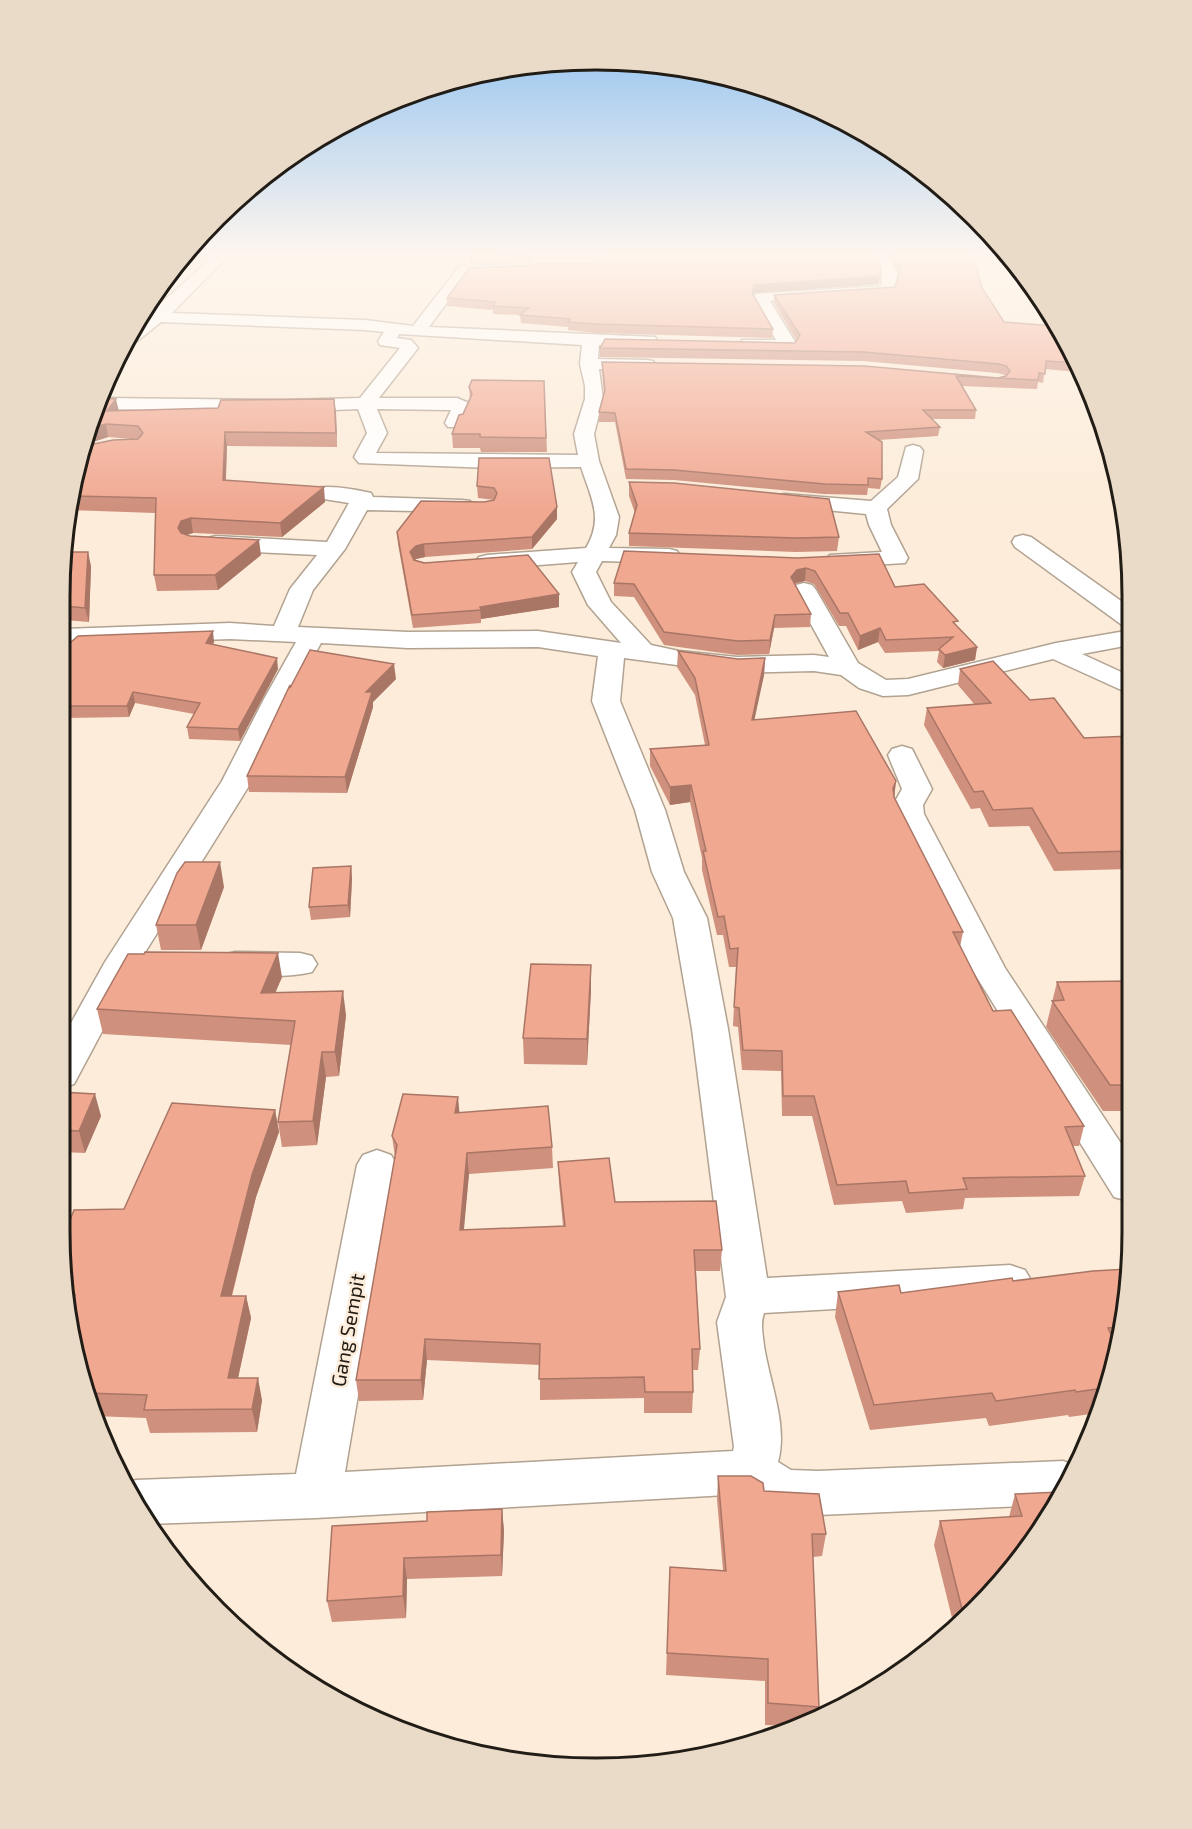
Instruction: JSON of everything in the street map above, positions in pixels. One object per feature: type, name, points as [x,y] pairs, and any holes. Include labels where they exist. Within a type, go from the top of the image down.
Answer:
[{"type":"street","points":[[365,402],[409,348],[405,344],[386,341],[388,337]]},
{"type":"street","points":[[540,337],[666,341]]},
{"type":"street","points":[[783,337],[788,345]]},
{"type":"street","points":[[591,340],[589,364],[594,386],[594,399],[584,434],[589,461],[608,517],[605,535],[584,573],[627,650]]},
{"type":"street","points":[[733,343],[809,346]]},
{"type":"street","points":[[589,364],[660,366]]},
{"type":"street","points":[[365,402],[377,433],[364,457],[366,459],[491,462],[589,461]]},
{"type":"street","points":[[107,404],[285,406],[365,402],[458,405],[462,407],[455,423]]},
{"type":"street","points":[[769,498],[876,508],[908,479],[913,451]]},
{"type":"street","points":[[598,487],[620,487]]},
{"type":"street","points":[[283,633],[302,590],[334,549],[363,498],[318,493]]},
{"type":"street","points":[[360,503],[485,506]]},
{"type":"street","points":[[816,560],[897,558],[880,525],[876,508]]},
{"type":"street","points":[[193,542],[334,549]]},
{"type":"street","points":[[1023,542],[1122,614]]},
{"type":"street","points":[[470,563],[593,554],[691,556]]},
{"type":"street","points":[[796,582],[848,668],[868,682],[883,688],[908,687],[1056,651],[1122,639]]},
{"type":"street","points":[[70,637],[230,632],[408,640],[538,639],[627,650],[679,660],[737,665],[814,663],[848,668]]},
{"type":"street","points":[[70,1058],[122,962],[237,781],[277,699],[313,634]]},
{"type":"street","points":[[627,650],[606,701],[650,810],[668,872],[690,918],[710,1029],[748,1297],[739,1322],[757,1431],[758,1447],[751,1472]]},
{"type":"street","points":[[1056,651],[1122,682]]},
{"type":"street","points":[[902,755],[917,789],[908,805],[909,814],[988,968],[1122,1177]]},
{"type":"street","points":[[122,962],[158,962]]},
{"type":"street","points":[[205,963],[300,964]]},
{"type":"street","name":"Gang Sempit","points":[[316,1496],[377,1165]]},
{"type":"street","points":[[748,1297],[1045,1280]]},
{"type":"street","points":[[145,1502],[316,1496],[751,1472],[784,1492],[807,1493],[1058,1483]]},
{"type":"building","points":[[799,337],[1053,337],[1066,362],[1046,361],[1045,374],[1039,373],[1038,380],[956,376],[976,410],[923,410],[940,427],[866,432],[882,442],[882,479],[868,478],[868,485],[825,484],[674,470],[626,469],[615,413],[599,412],[605,390],[602,362],[864,366],[998,378],[1006,376],[1010,371],[1006,366],[999,364],[864,352],[600,348],[605,339],[795,343]]},
{"type":"building","points":[[472,380],[544,381],[546,438],[480,437],[480,434],[452,434],[459,415],[463,414],[472,394],[469,387]]},
{"type":"building","points":[[110,399],[116,399],[107,411],[218,408],[221,400],[334,399],[336,433],[225,432],[223,480],[324,487],[280,523],[191,518],[181,521],[178,528],[181,533],[190,536],[259,540],[215,575],[154,575],[156,498],[80,496],[93,444],[113,440],[138,439],[143,433],[138,426],[106,424],[98,426]]},
{"type":"building","points":[[479,458],[549,458],[557,507],[532,537],[424,544],[416,546],[410,552],[414,560],[424,563],[528,555],[559,594],[480,607],[481,610],[412,615],[397,532],[421,501],[484,502],[494,500],[497,493],[494,488],[477,486]]},
{"type":"building","points":[[629,482],[674,483],[829,499],[839,537],[629,533],[637,505]]},
{"type":"building","points":[[624,551],[797,558],[879,554],[895,587],[924,584],[958,621],[953,622],[977,647],[945,655],[939,649],[953,637],[886,640],[880,628],[860,636],[848,613],[840,613],[815,571],[806,568],[797,570],[791,577],[811,614],[775,615],[770,640],[738,641],[664,632],[634,584],[614,583]]},
{"type":"building","points":[[73,552],[88,552],[85,608],[70,607]]},
{"type":"building","points":[[213,631],[206,643],[277,658],[238,729],[187,727],[200,703],[133,692],[127,706],[70,706],[70,643],[78,636]]},
{"type":"building","points":[[310,650],[394,664],[366,692],[372,692],[345,777],[247,776],[290,685],[290,688]]},
{"type":"building","points":[[678,651],[738,659],[765,658],[752,720],[856,711],[896,781],[893,788],[894,797],[963,932],[953,932],[993,1011],[1011,1010],[1084,1126],[1065,1127],[1085,1176],[963,1178],[967,1189],[909,1193],[906,1181],[837,1185],[814,1096],[783,1096],[782,1051],[743,1050],[739,1008],[734,1007],[738,948],[730,949],[724,916],[718,917],[691,785],[670,787],[650,749],[709,745],[695,678]]},
{"type":"building","points":[[993,661],[1030,700],[1054,698],[1084,738],[1122,736],[1122,851],[1058,853],[1032,808],[993,810],[983,791],[974,792],[927,708],[991,703],[960,669]]},
{"type":"building","points":[[185,862],[220,862],[196,925],[156,925],[177,873]]},
{"type":"building","points":[[351,866],[348,905],[309,907],[313,868]]},
{"type":"building","points":[[145,952],[278,953],[261,993],[343,991],[335,1052],[322,1052],[313,1121],[278,1122],[295,1021],[97,1009],[128,954],[144,954]]},
{"type":"building","points":[[531,964],[591,965],[587,1039],[523,1038]]},
{"type":"building","points":[[1122,981],[1122,1085],[1110,1085],[1052,1001],[1064,1000],[1057,982]]},
{"type":"building","points":[[70,1093],[95,1094],[79,1131],[70,1130]]},
{"type":"building","points":[[403,1094],[458,1097],[455,1113],[548,1106],[552,1147],[467,1153],[460,1230],[565,1226],[558,1162],[609,1158],[615,1202],[716,1201],[722,1250],[694,1250],[700,1349],[692,1349],[693,1392],[645,1392],[644,1377],[539,1379],[540,1344],[425,1339],[421,1380],[356,1380],[397,1145],[392,1136]]},
{"type":"building","points":[[172,1103],[275,1110],[252,1175],[221,1296],[246,1296],[228,1378],[258,1378],[252,1409],[144,1410],[147,1395],[95,1393],[88,1369],[75,1302],[70,1220],[74,1210],[124,1209]]},
{"type":"building","points":[[1120,1269],[1112,1328],[1108,1328],[1111,1336],[1098,1389],[996,1401],[992,1393],[874,1405],[838,1292],[899,1285],[901,1293],[1012,1278],[1013,1281]]},
{"type":"building","points":[[718,1476],[751,1476],[763,1483],[764,1491],[819,1494],[826,1534],[812,1534],[819,1707],[768,1703],[768,1659],[667,1653],[670,1567],[726,1571]]},
{"type":"building","points":[[1053,1492],[1013,1553],[962,1610],[940,1521],[1022,1516],[1015,1494]]},
{"type":"building","points":[[502,1509],[501,1555],[404,1558],[403,1596],[327,1601],[332,1526],[427,1521],[427,1512]]}]
